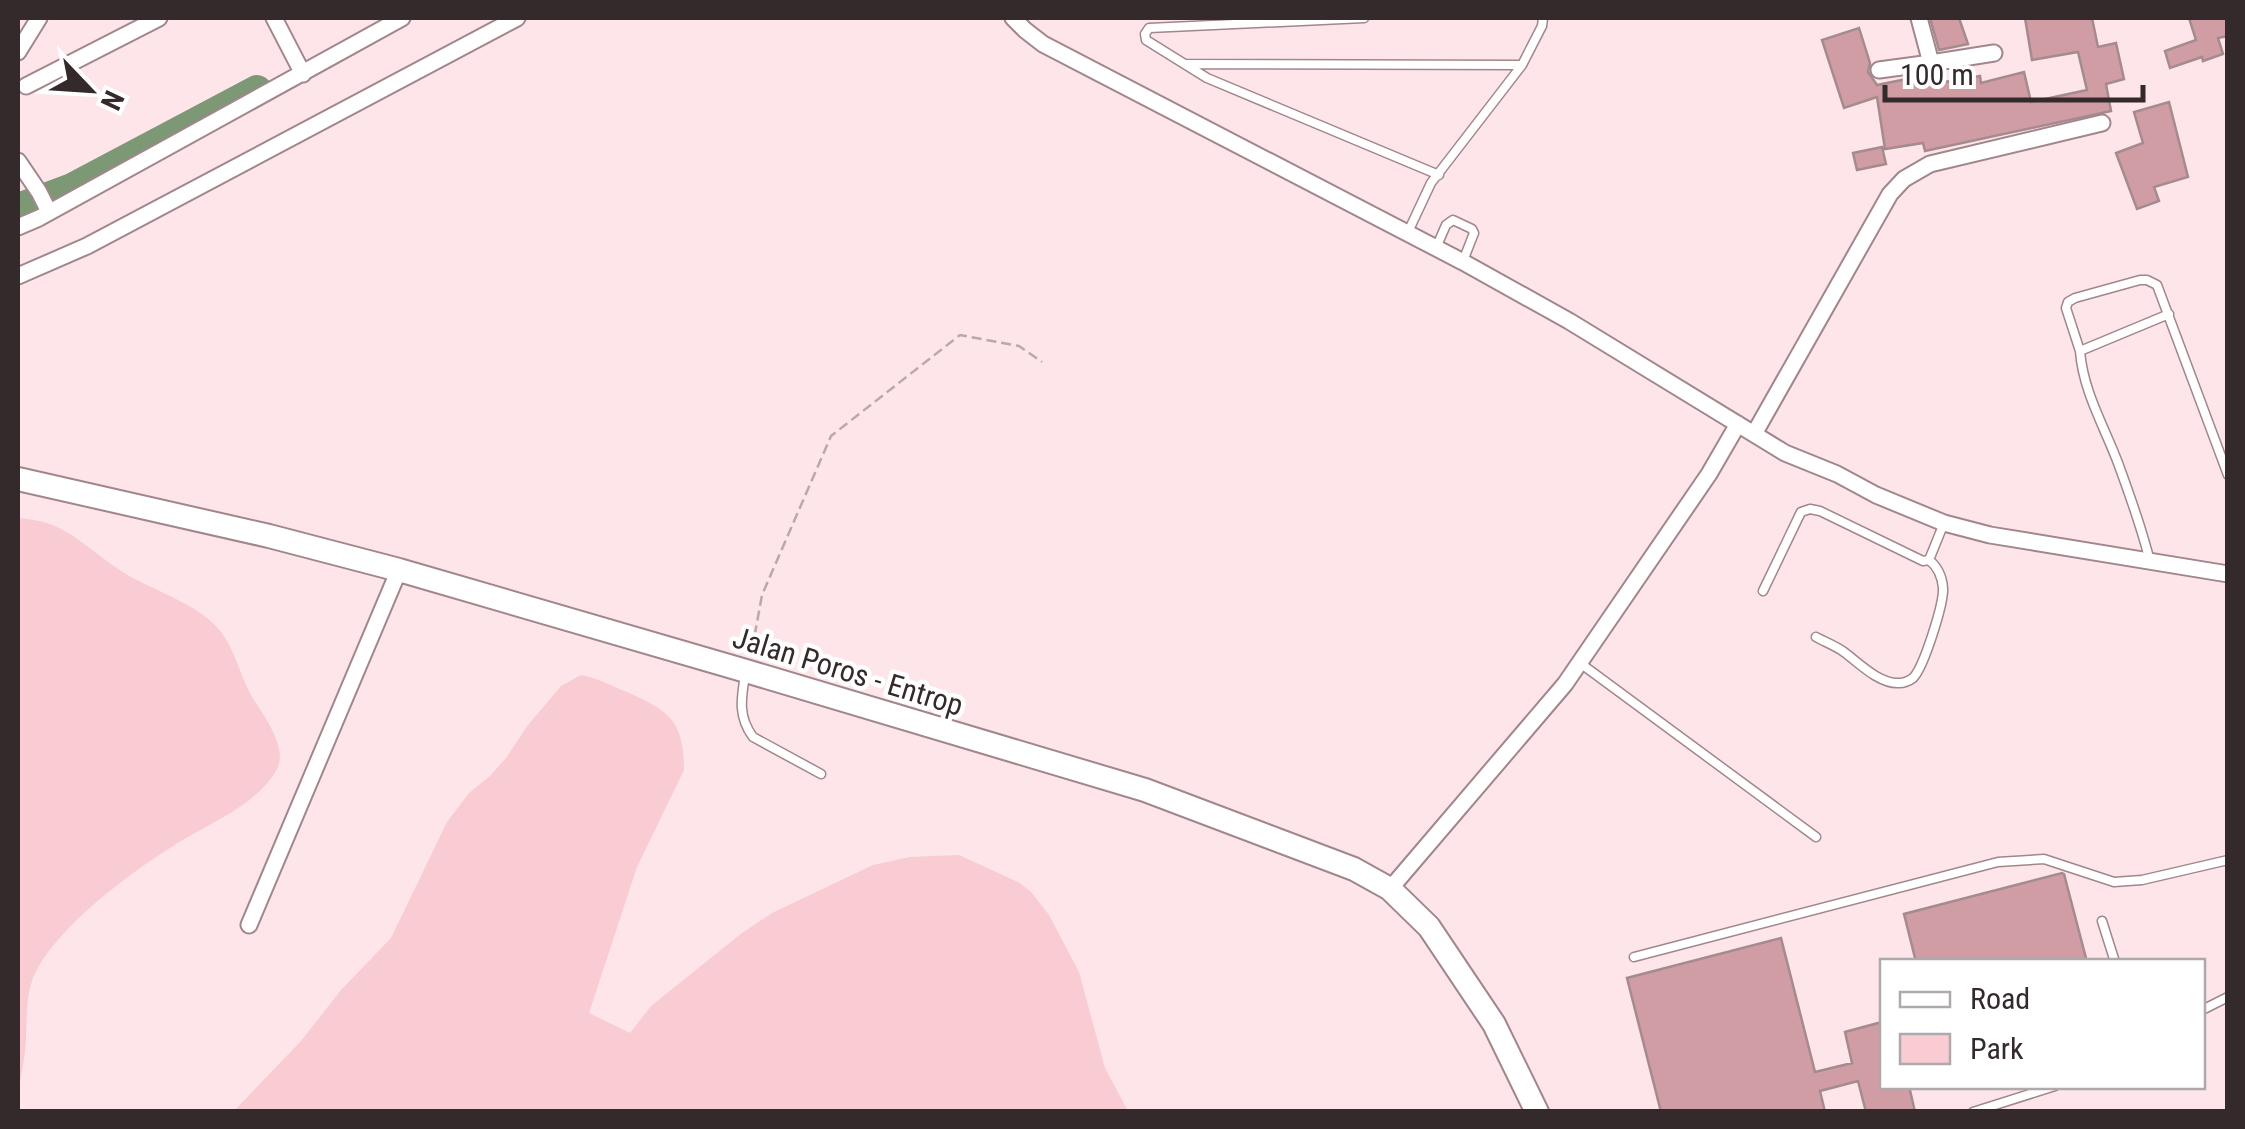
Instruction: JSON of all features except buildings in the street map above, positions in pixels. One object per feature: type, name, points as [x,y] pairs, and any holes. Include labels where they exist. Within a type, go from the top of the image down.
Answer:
[{"type":"main road","name":"Jalan Poros - Entrop","points":[[18,479],[399,570],[746,671],[1145,790],[1354,868],[1390,890],[1429,927],[1494,1024],[1537,1112]]},
{"type":"street","points":[[18,52],[38,18]]},
{"type":"street","points":[[26,86],[159,18]]},
{"type":"street","points":[[274,18],[303,74]]},
{"type":"street","points":[[18,226],[402,18]]},
{"type":"street","points":[[18,276],[87,246],[517,18]]},
{"type":"street","points":[[1013,18],[1043,44],[1462,262],[1569,321],[1738,424],[1760,424],[1785,452],[1876,495],[1944,523],[2008,539],[2148,556],[2228,574]]},
{"type":"street","points":[[1919,18],[1931,63]]},
{"type":"street","points":[[1879,70],[1994,54]]},
{"type":"street","points":[[1760,424],[1890,194],[1904,179],[1930,164],[2102,123]]},
{"type":"street","points":[[18,161],[49,212]]},
{"type":"street","points":[[1390,890],[1580,662],[1709,474],[1738,424]]},
{"type":"street","points":[[249,926],[399,570]]},
{"type":"lane","points":[[1364,18],[1149,28],[1146,40],[1207,78],[1439,175]]},
{"type":"lane","points":[[1407,233],[1430,184],[1522,65],[1542,26],[1542,18]]},
{"type":"lane","points":[[1186,64],[1522,65]]},
{"type":"lane","points":[[1436,248],[1449,221],[1472,229],[1473,238],[1462,262]]},
{"type":"lane","points":[[2148,556],[2082,371],[2080,350],[2066,308],[2068,302],[2147,280],[2157,285],[2228,475]]},
{"type":"lane","points":[[2080,350],[2169,314]]},
{"type":"lane","points":[[1763,591],[1801,512],[1810,509],[1936,565],[1943,588],[1941,604],[1912,679],[1892,683],[1816,638]]},
{"type":"lane","points":[[1929,560],[1944,523]]},
{"type":"lane","points":[[1580,662],[1816,838]]},
{"type":"lane","points":[[746,671],[740,707],[745,727],[753,737],[821,774]]},
{"type":"lane","points":[[1634,957],[1998,862],[2044,859],[2114,882],[2142,880],[2228,860]]},
{"type":"lane","points":[[2102,921],[2114,959]]},
{"type":"lane","points":[[2205,1009],[2228,998]]},
{"type":"lane","points":[[1973,1112],[2045,1089]]},
{"type":"path","points":[[746,671],[756,641],[762,595],[831,436],[960,335],[1019,346],[1042,362]]},
{"type":"green space","points":[[18,518],[65,531],[121,571],[191,607],[213,623],[226,640],[249,692],[274,733],[280,761],[270,780],[251,799],[126,878],[58,939],[30,988],[18,1094]]},
{"type":"green space","points":[[581,675],[654,705],[671,719],[681,739],[684,770],[637,867],[589,1013],[630,1033],[651,1006],[772,913],[873,865],[910,857],[959,855],[1020,883],[1049,915],[1079,972],[1105,1068],[1128,1111],[234,1111],[391,938],[447,822],[469,793],[506,758],[561,686]]},
{"type":"waterway","points":[[18,208],[72,188],[257,90]]}]
